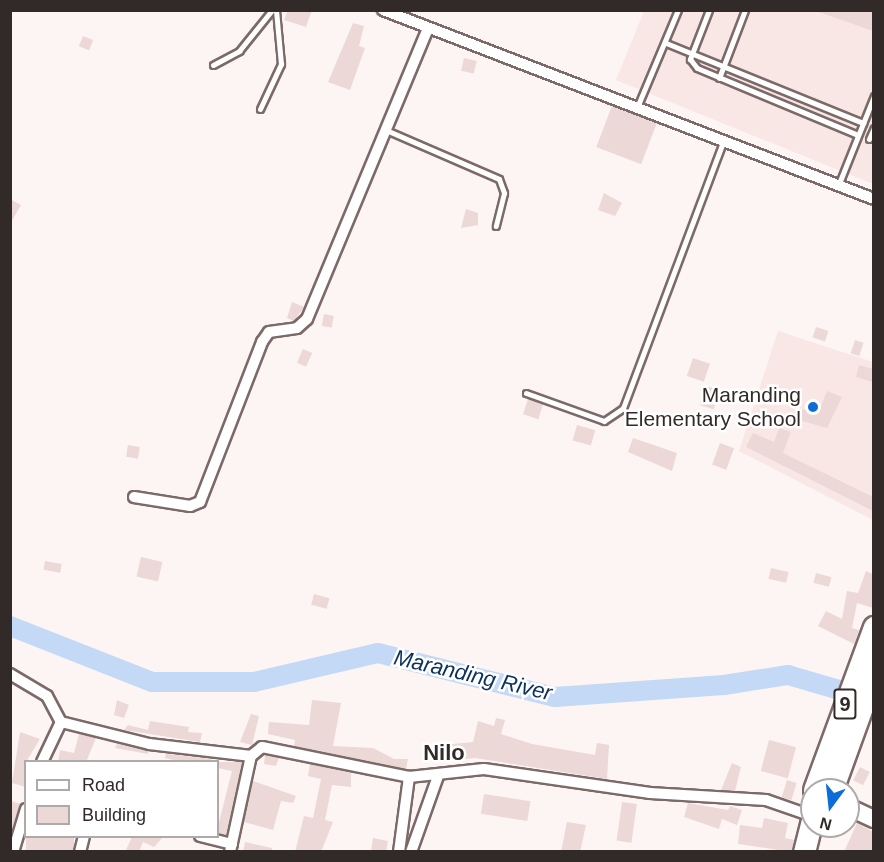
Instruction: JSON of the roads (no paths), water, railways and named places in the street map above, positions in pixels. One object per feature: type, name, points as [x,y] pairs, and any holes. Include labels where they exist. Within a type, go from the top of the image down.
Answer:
[{"type":"highway","name":"9","points":[[833,778],[834,757],[873,627]]},
{"type":"highway","name":"9","points":[[821,778],[834,757],[873,674]]},
{"type":"street","points":[[383,10],[428,29],[638,105],[723,142],[873,199]]},
{"type":"street","points":[[134,497],[190,506],[200,502],[262,342],[269,332],[297,328],[307,319],[384,129],[428,29]]},
{"type":"street","points":[[10,674],[47,696],[61,722],[149,744],[251,756]]},
{"type":"street","points":[[43,760],[61,722]]},
{"type":"street","points":[[203,838],[231,848],[251,756],[262,747],[409,777],[438,776],[484,769],[650,793],[766,800],[800,812]]},
{"type":"street","points":[[411,852],[438,776]]},
{"type":"street","points":[[399,852],[409,777]]},
{"type":"street","points":[[13,852],[24,815]]},
{"type":"lane","points":[[213,65],[239,51],[274,10]]},
{"type":"lane","points":[[260,109],[281,64],[274,10]]},
{"type":"lane","points":[[638,105],[678,10]]},
{"type":"lane","points":[[709,10],[691,53],[697,68],[858,135]]},
{"type":"lane","points":[[719,78],[745,10]]},
{"type":"lane","points":[[666,43],[863,123]]},
{"type":"lane","points":[[838,186],[873,96]]},
{"type":"lane","points":[[384,129],[499,180],[504,193],[496,226]]},
{"type":"lane","points":[[869,138],[873,129]]},
{"type":"lane","points":[[526,393],[603,421],[623,408],[723,142]]},
{"type":"waterway","name":"Maranding River","points":[[10,626],[152,682],[254,682],[378,653],[555,697],[724,685],[788,675],[863,697]]},
{"type":"place","name":"Maranding Elementary School","points":[[813,407]]},
{"type":"district","name":"Nilo","points":[[444,753]]}]
